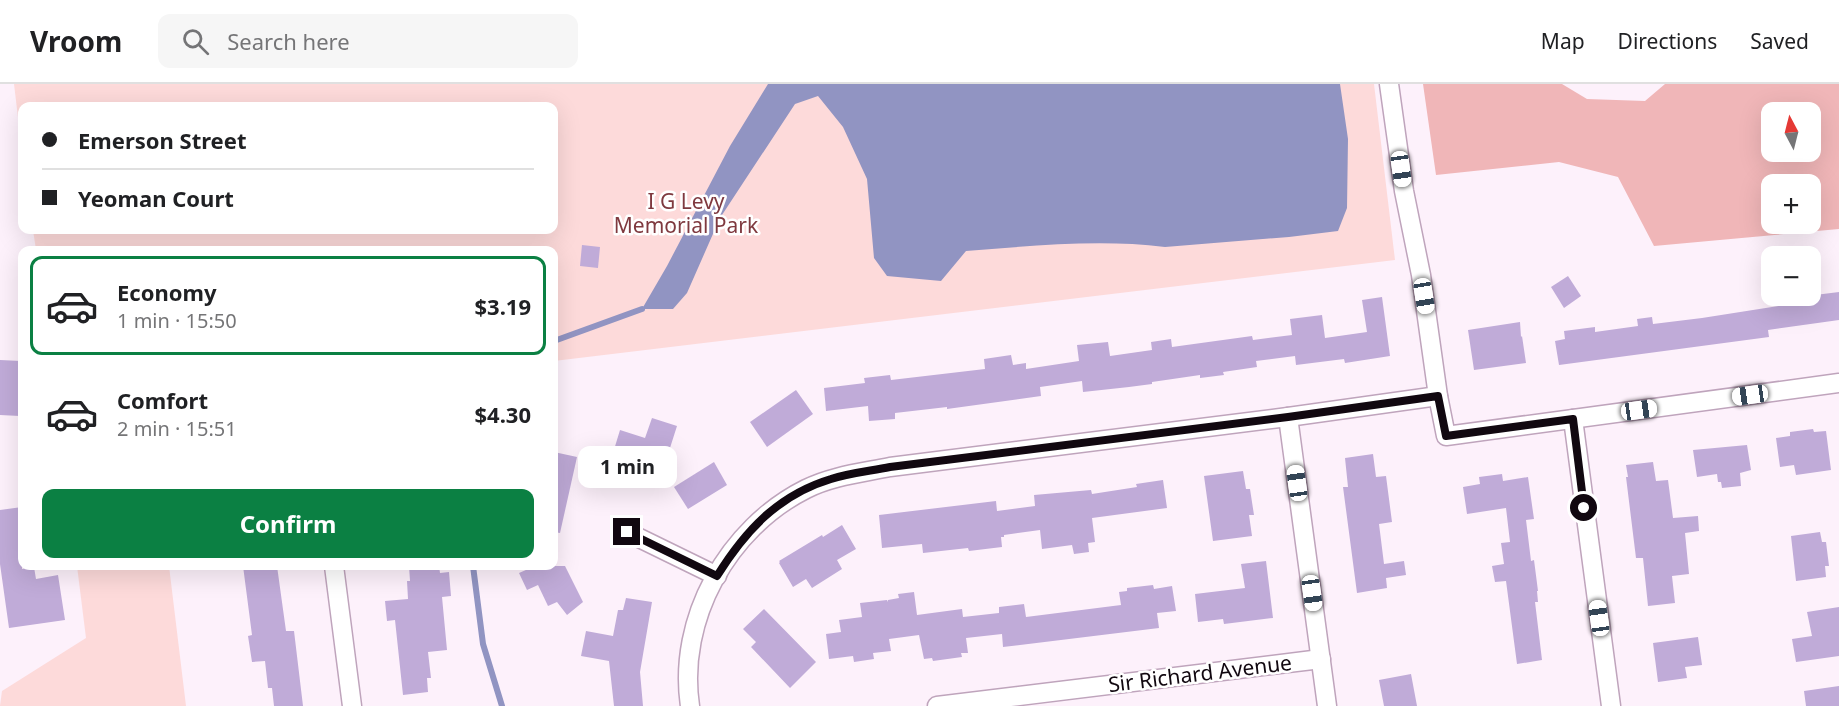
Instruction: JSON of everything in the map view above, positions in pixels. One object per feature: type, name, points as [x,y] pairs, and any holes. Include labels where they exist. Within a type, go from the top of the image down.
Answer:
[{"type":"street","points":[[1389,84],[1404,191],[1421,275],[1446,436],[1839,383]]},
{"type":"street","points":[[690,706],[688,674],[693,627],[699,608],[733,550],[755,524],[782,503],[806,489],[831,479],[890,467],[1438,396]]},
{"type":"street","points":[[1288,417],[1327,706]]},
{"type":"street","points":[[1573,419],[1611,706]]},
{"type":"street","points":[[627,532],[717,576]]},
{"type":"street","points":[[335,570],[352,706]]},
{"type":"street","name":"Sir Richard Avenue","points":[[938,706],[1320,659]]},
{"type":"green space","name":"I G Levy Memorial Park","points":[[14,84],[1374,84],[1395,260],[558,361],[558,246],[35,246],[34,234],[558,234],[558,102],[18,102],[18,118]]},
{"type":"green space","points":[[78,570],[169,570],[186,706],[0,706],[2,691],[86,638]]},
{"type":"shaded area","points":[[1423,84],[1562,84],[1587,99],[1645,101],[1665,84],[1839,84],[1839,229],[1821,231],[1821,174],[1761,174],[1761,234],[1785,234],[1654,246],[1618,177],[1559,162],[1436,175]]},
{"type":"water","points":[[768,84],[1340,84],[1348,139],[1347,208],[1338,231],[1165,247],[1090,243],[966,251],[941,281],[887,276],[874,258],[867,179],[843,127],[818,96],[795,104],[720,218],[687,293],[673,309],[642,309],[730,146]]},
{"type":"building","points":[[582,245],[600,247],[598,268],[580,266]]},
{"type":"building","points":[[1568,276],[1581,296],[1564,308],[1551,287]]},
{"type":"building","points":[[1839,292],[1839,320],[1768,330],[1769,337],[1559,365],[1555,341],[1565,339],[1564,331],[1595,327],[1595,332],[1638,326],[1637,319],[1652,317],[1653,324],[1778,306],[1821,306],[1821,294]]},
{"type":"building","points":[[1382,297],[1390,356],[1345,363],[1344,359],[1296,365],[1295,356],[1256,361],[1257,367],[1223,372],[1224,375],[1200,378],[1200,375],[1152,382],[1152,384],[1083,392],[1082,381],[1040,387],[1041,396],[947,409],[947,407],[895,413],[895,419],[869,421],[868,406],[826,411],[824,388],[865,383],[864,378],[890,375],[891,380],[985,369],[984,359],[1011,355],[1013,365],[1026,363],[1026,369],[1079,361],[1077,345],[1108,342],[1110,356],[1152,350],[1151,342],[1171,339],[1172,347],[1252,336],[1253,340],[1292,335],[1290,319],[1322,315],[1325,338],[1367,332],[1362,300]]},
{"type":"building","points":[[1520,322],[1526,363],[1474,370],[1468,330]]},
{"type":"building","points":[[0,360],[18,361],[18,416],[0,415]]},
{"type":"building","points":[[796,390],[813,414],[767,447],[750,422]]},
{"type":"building","points":[[652,418],[677,426],[662,473],[637,465],[639,461],[613,453],[620,430],[645,438]]},
{"type":"building","points":[[1813,429],[1814,432],[1826,431],[1831,470],[1796,475],[1794,465],[1780,467],[1776,438],[1790,436],[1790,432]]},
{"type":"building","points":[[1747,445],[1751,470],[1740,473],[1741,486],[1722,488],[1717,474],[1697,477],[1693,450]]},
{"type":"building","points":[[558,453],[577,457],[560,533],[558,533]]},
{"type":"building","points":[[1373,454],[1376,477],[1386,476],[1392,522],[1379,524],[1384,564],[1404,561],[1406,575],[1386,578],[1387,588],[1357,593],[1343,487],[1348,487],[1345,458]]},
{"type":"building","points":[[714,462],[727,485],[688,509],[674,487]]},
{"type":"building","points":[[1653,462],[1656,481],[1668,480],[1673,518],[1698,516],[1699,531],[1685,533],[1689,574],[1672,576],[1675,603],[1648,606],[1643,558],[1636,558],[1626,465]]},
{"type":"building","points":[[1243,471],[1246,489],[1250,489],[1254,515],[1249,515],[1252,536],[1213,541],[1204,476]]},
{"type":"building","points":[[1502,474],[1503,481],[1528,477],[1534,519],[1526,520],[1531,561],[1534,560],[1538,591],[1538,602],[1535,602],[1542,660],[1517,664],[1506,581],[1495,582],[1492,566],[1504,564],[1501,543],[1510,542],[1506,508],[1467,514],[1463,487],[1480,484],[1479,477]]},
{"type":"building","points":[[1163,480],[1167,508],[1092,518],[1095,542],[1088,543],[1089,552],[1074,554],[1072,545],[1042,549],[1040,530],[1004,535],[1001,537],[1002,547],[969,551],[968,548],[923,553],[922,544],[882,548],[879,515],[996,501],[997,511],[1035,506],[1034,495],[1091,490],[1092,494],[1137,487],[1136,484]]},
{"type":"building","points":[[18,508],[18,570],[34,570],[36,579],[58,575],[65,620],[9,628],[0,564],[0,510]]},
{"type":"building","points":[[842,525],[856,549],[837,560],[842,569],[812,588],[806,579],[793,587],[779,561]]},
{"type":"building","points":[[1820,532],[1822,542],[1826,542],[1829,566],[1825,566],[1826,577],[1796,581],[1791,536]]},
{"type":"building","points":[[1266,561],[1273,618],[1224,624],[1223,619],[1198,622],[1195,594],[1245,588],[1241,564]]},
{"type":"building","points":[[558,566],[565,566],[583,602],[567,615],[557,602],[548,606],[538,585],[527,590],[519,573],[526,570],[558,570]]},
{"type":"building","points":[[244,570],[278,570],[286,631],[294,631],[303,706],[274,706],[272,688],[268,688],[265,661],[252,662],[248,636],[252,635]]},
{"type":"building","points":[[409,570],[449,572],[451,596],[442,597],[447,650],[428,652],[431,678],[427,678],[428,692],[403,695],[395,620],[387,621],[385,601],[408,599],[407,581],[410,581]]},
{"type":"building","points":[[1153,585],[1154,589],[1172,586],[1176,611],[1157,613],[1159,628],[1003,647],[1002,634],[966,638],[968,653],[961,653],[962,657],[933,661],[932,658],[924,659],[919,635],[889,639],[891,651],[873,653],[874,659],[854,662],[853,656],[829,659],[826,634],[841,632],[839,620],[862,617],[860,603],[887,600],[888,602],[888,600],[899,598],[898,594],[914,592],[917,615],[962,609],[963,617],[999,613],[999,607],[1024,604],[1026,617],[1121,605],[1119,592],[1127,591],[1127,588]]},
{"type":"building","points":[[626,598],[652,602],[640,672],[643,706],[614,706],[609,661],[581,656],[586,631],[613,636],[618,610],[623,610]]},
{"type":"building","points":[[1839,607],[1839,656],[1796,662],[1792,639],[1812,636],[1807,612]]},
{"type":"building","points":[[764,609],[816,662],[790,688],[751,647],[756,642],[743,629]]},
{"type":"building","points":[[1698,637],[1702,665],[1685,667],[1687,678],[1658,682],[1653,643]]},
{"type":"building","points":[[1411,674],[1417,706],[1384,706],[1379,680]]},
{"type":"building","points":[[1839,686],[1839,706],[1806,706],[1804,691]]},
{"type":"waterway","points":[[558,340],[642,309]]},
{"type":"waterway","points":[[474,570],[483,644],[502,706]]},
{"type":"route","points":[[627,532],[717,576],[733,550],[755,524],[782,503],[806,489],[831,479],[890,467],[1438,396],[1446,436],[1573,419],[1584,508]]}]
